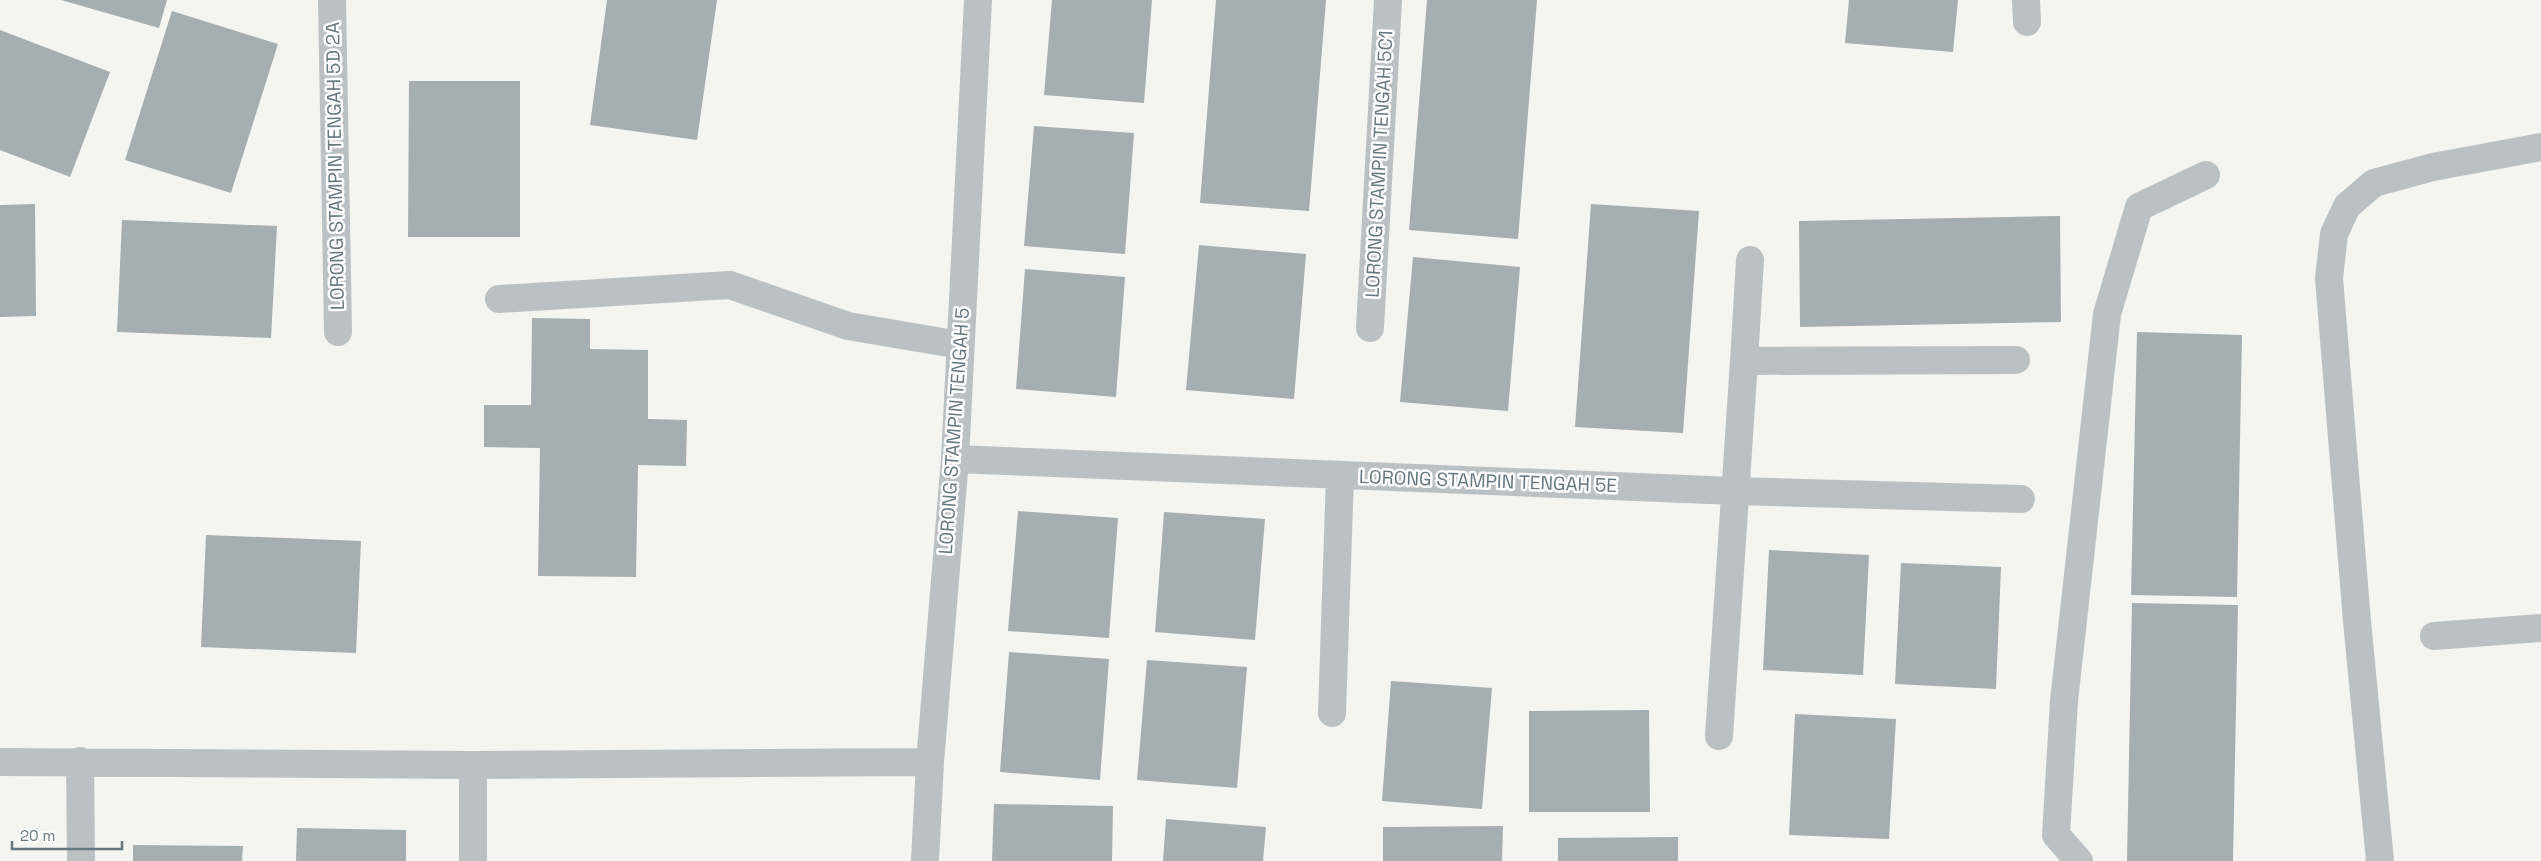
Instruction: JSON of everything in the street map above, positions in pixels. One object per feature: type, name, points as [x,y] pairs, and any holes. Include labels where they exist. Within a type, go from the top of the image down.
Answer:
[{"type":"street","name":"LORONG STAMPIN TENGAH 5D 2A","points":[[332,0],[338,332]]},
{"type":"street","name":"LORONG STAMPIN TENGAH 5","points":[[925,861],[930,762],[955,459],[978,0]]},
{"type":"street","name":"LORONG STAMPIN TENGAH 5C1","points":[[1370,328],[1388,0]]},
{"type":"street","points":[[2380,861],[2357,622],[2329,278],[2334,234],[2348,206],[2374,183],[2433,167],[2541,147]]},
{"type":"street","points":[[2079,861],[2056,835],[2064,701],[2107,314],[2139,207],[2206,175]]},
{"type":"street","points":[[1718,736],[1750,260]]},
{"type":"street","points":[[499,299],[730,285],[848,326],[960,345]]},
{"type":"street","points":[[1744,361],[2016,360]]},
{"type":"street","name":"LORONG STAMPIN TENGAH 5E","points":[[955,459],[1734,491],[2021,499]]},
{"type":"street","points":[[1332,712],[1340,475]]},
{"type":"street","points":[[2434,636],[2541,628]]},
{"type":"street","points":[[0,762],[192,765],[473,765],[930,762]]},
{"type":"street","points":[[80,762],[81,861]]},
{"type":"street","points":[[473,765],[473,861]]},
{"type":"building","points":[[61,0],[167,0],[159,28]]},
{"type":"building","points":[[607,0],[717,0],[697,140],[590,125]]},
{"type":"building","points":[[1052,0],[1152,0],[1144,103],[1044,95]]},
{"type":"building","points":[[1216,0],[1326,0],[1309,211],[1200,203]]},
{"type":"building","points":[[1427,0],[1537,0],[1518,239],[1409,230]]},
{"type":"building","points":[[1849,0],[1958,0],[1953,52],[1845,43]]},
{"type":"building","points":[[172,11],[278,44],[231,193],[125,160]]},
{"type":"building","points":[[0,30],[110,72],[70,177],[0,150]]},
{"type":"building","points":[[409,81],[520,81],[520,237],[408,237]]},
{"type":"building","points":[[1034,126],[1134,133],[1125,254],[1024,246]]},
{"type":"building","points":[[35,204],[36,316],[0,317],[0,205]]},
{"type":"building","points":[[1591,204],[1699,211],[1683,433],[1575,427]]},
{"type":"building","points":[[2060,216],[2061,322],[1800,327],[1799,221]]},
{"type":"building","points":[[122,220],[277,226],[271,338],[117,332]]},
{"type":"building","points":[[1199,245],[1306,254],[1294,399],[1186,390]]},
{"type":"building","points":[[1413,257],[1520,267],[1508,411],[1400,402]]},
{"type":"building","points":[[1025,269],[1125,277],[1116,397],[1016,389]]},
{"type":"building","points":[[532,318],[590,319],[590,349],[648,350],[648,419],[687,420],[686,466],[638,465],[636,577],[538,576],[540,448],[484,447],[484,405],[531,405]]},
{"type":"building","points":[[2137,332],[2242,335],[2237,597],[2131,595]]},
{"type":"building","points":[[1018,511],[1118,518],[1109,638],[1008,631]]},
{"type":"building","points":[[1164,512],[1265,519],[1255,640],[1155,632]]},
{"type":"building","points":[[206,535],[361,541],[356,653],[201,647]]},
{"type":"building","points":[[1769,550],[1869,555],[1863,675],[1763,670]]},
{"type":"building","points":[[1901,563],[2001,567],[1996,689],[1895,684]]},
{"type":"building","points":[[2132,603],[2238,605],[2233,861],[2127,861]]},
{"type":"building","points":[[1009,652],[1109,659],[1100,780],[1000,772]]},
{"type":"building","points":[[1147,660],[1247,667],[1237,788],[1137,780]]},
{"type":"building","points":[[1391,681],[1492,688],[1482,809],[1382,801]]},
{"type":"building","points":[[1649,710],[1650,812],[1529,812],[1529,711]]},
{"type":"building","points":[[1795,714],[1896,719],[1889,839],[1789,835]]},
{"type":"building","points":[[994,804],[1113,806],[1112,861],[992,861]]},
{"type":"building","points":[[1166,819],[1266,827],[1263,861],[1163,861]]},
{"type":"building","points":[[1503,826],[1502,861],[1383,861],[1383,827]]},
{"type":"building","points":[[297,828],[406,830],[406,861],[296,861]]},
{"type":"building","points":[[1678,837],[1678,861],[1558,861],[1558,838]]},
{"type":"building","points":[[133,845],[243,846],[242,861],[133,861]]}]
